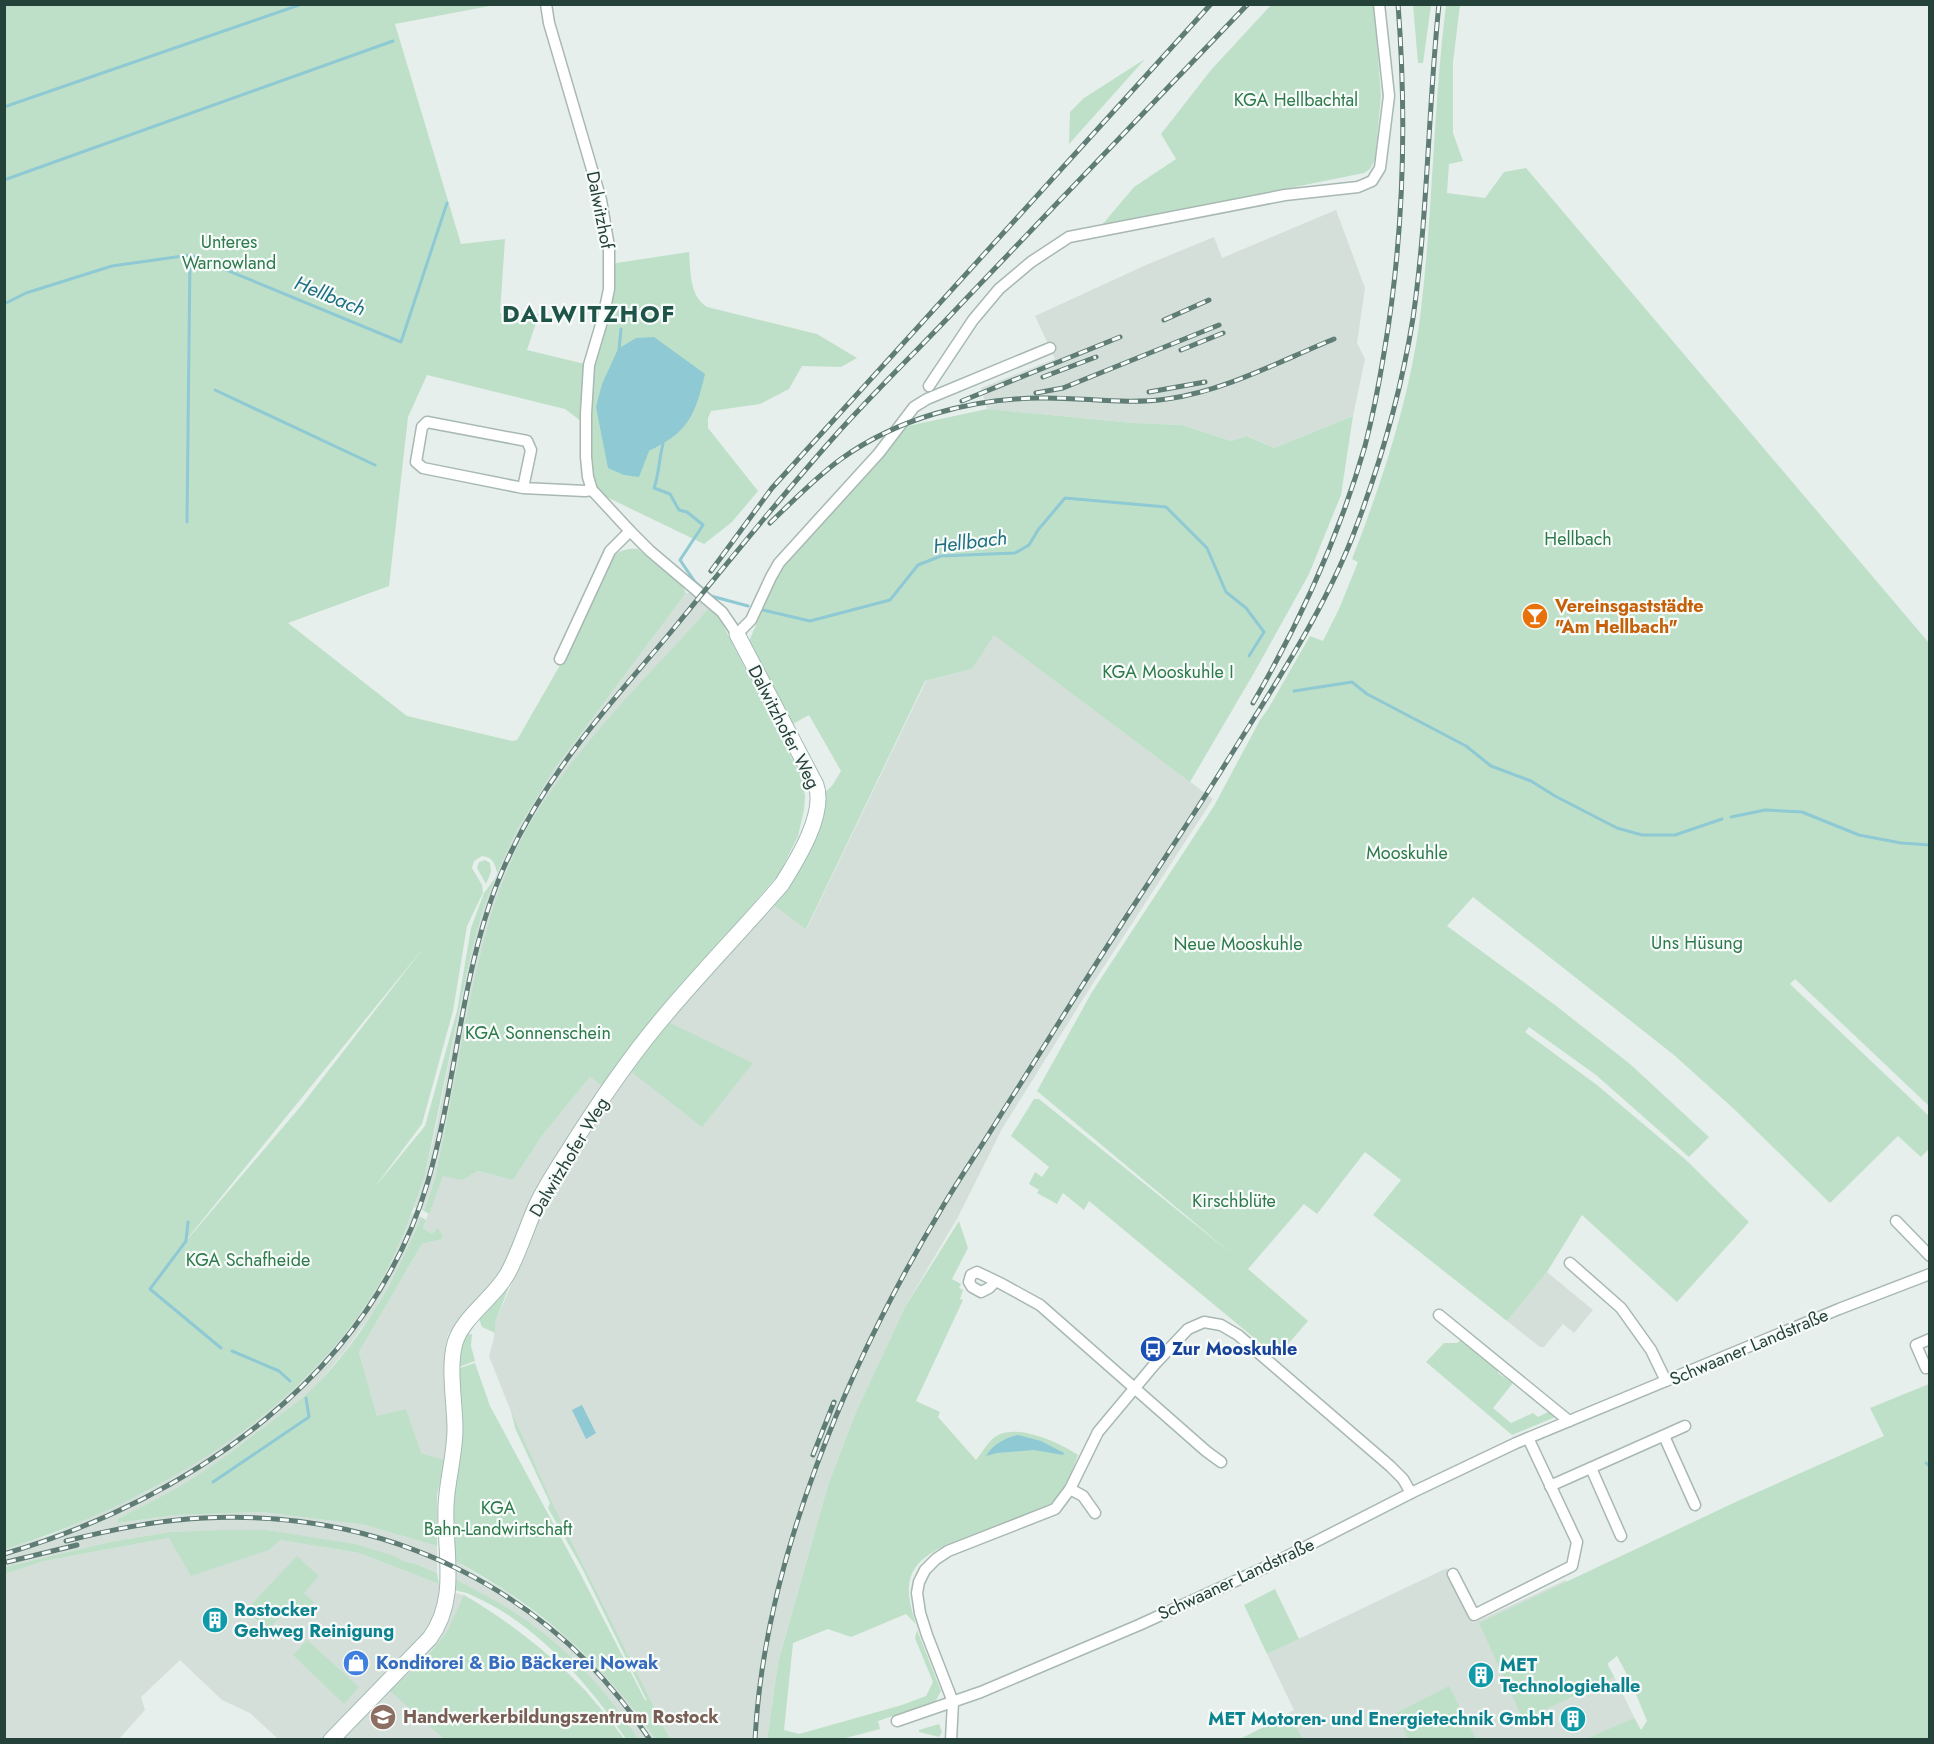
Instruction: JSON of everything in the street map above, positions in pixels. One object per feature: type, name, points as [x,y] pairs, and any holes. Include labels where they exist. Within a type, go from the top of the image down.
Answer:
[{"type":"street","name":"Dalwitzhof","points":[[546,4],[549,23],[601,200],[609,247],[609,289],[590,365],[586,414],[586,457],[592,490]]},
{"type":"street","points":[[929,386],[973,320],[999,289],[1031,261],[1069,237],[1285,195],[1358,188],[1372,181],[1380,168],[1389,96],[1379,4]]},
{"type":"street","points":[[737,634],[751,620],[779,564],[879,453],[914,407],[927,399],[1050,348]]},
{"type":"street","points":[[523,488],[531,450],[527,441],[427,422],[422,427],[416,462],[423,468],[523,488],[592,490],[630,531],[610,550],[560,659]]},
{"type":"street","name":"Dalwitzhofer Weg","points":[[331,1740],[430,1638],[446,1608],[448,1570],[446,1505],[455,1431],[453,1350],[455,1340],[465,1325],[502,1283],[519,1251],[537,1204],[605,1095],[666,1013],[782,884],[793,867],[813,824],[819,792],[726,616],[630,531]]},
{"type":"street","points":[[1896,1221],[1929,1256]]},
{"type":"street","points":[[1570,1263],[1621,1308],[1651,1350],[1666,1381]]},
{"type":"street","name":"Schwaaner Landstraße","points":[[897,1721],[953,1702],[1139,1625],[1251,1574],[1411,1493],[1528,1438],[1929,1274]]},
{"type":"street","points":[[996,1281],[1040,1305],[1221,1462]]},
{"type":"street","points":[[1439,1315],[1569,1421]]},
{"type":"street","points":[[951,1740],[953,1702],[920,1613],[918,1587],[922,1576],[936,1559],[948,1551],[1048,1513],[1061,1503],[1093,1439],[1134,1388],[1188,1329],[1204,1323],[1221,1325],[1238,1335],[1389,1466],[1403,1479],[1411,1493]]},
{"type":"street","points":[[1929,1339],[1916,1345],[1926,1368],[1929,1367]]},
{"type":"street","points":[[1550,1486],[1685,1426]]},
{"type":"street","points":[[1664,1436],[1695,1505]]},
{"type":"street","points":[[1454,1574],[1474,1615],[1572,1566],[1577,1542],[1528,1438]]},
{"type":"street","points":[[1592,1468],[1621,1536]]},
{"type":"street","points":[[1070,1489],[1083,1496],[1095,1513]]},
{"type":"shaded area","points":[[1336,210],[1365,288],[1357,343],[1365,359],[1353,416],[1274,448],[1248,436],[1231,441],[1182,425],[1134,423],[987,409],[981,388],[1055,359],[1035,316],[1146,265],[1214,237],[1222,258]]},
{"type":"shaded area","points":[[686,593],[692,593],[710,607],[597,732],[562,776],[524,834],[513,857],[480,955],[435,1178],[424,1211],[414,1207],[425,1175],[435,1132],[471,953],[484,906],[505,854],[553,771]]},
{"type":"shaded area","points":[[994,634],[1213,799],[1090,988],[1002,1129],[958,1217],[905,1307],[856,1412],[828,1485],[778,1663],[767,1739],[670,1739],[552,1505],[517,1427],[489,1356],[495,1323],[543,1209],[556,1184],[651,1040],[772,904],[807,928],[926,681],[972,669]]},
{"type":"shaded area","points":[[590,1077],[603,1087],[498,1280],[448,1334],[445,1348],[449,1425],[445,1460],[421,1453],[377,1416],[359,1352],[422,1244],[443,1239],[436,1229],[432,1234],[423,1228],[443,1175],[463,1180],[478,1171],[513,1180],[542,1136]]},
{"type":"shaded area","points":[[412,1213],[421,1217],[403,1260],[374,1311],[315,1387],[205,1471],[173,1491],[117,1519],[119,1523],[176,1515],[262,1512],[365,1525],[437,1546],[437,1573],[395,1556],[267,1530],[170,1532],[114,1541],[5,1567],[4,1549],[51,1535],[146,1492],[183,1471],[262,1416],[308,1375],[364,1307],[392,1261]]},
{"type":"shaded area","points":[[1547,1272],[1593,1310],[1574,1333],[1563,1324],[1544,1347],[1540,1347],[1507,1321]]},
{"type":"shaded area","points":[[169,1538],[280,1540],[359,1553],[439,1584],[448,1595],[455,1593],[464,1595],[510,1625],[561,1666],[587,1692],[624,1739],[278,1739],[250,1713],[222,1700],[180,1660],[141,1697],[145,1710],[119,1739],[5,1739],[4,1574],[44,1561]]},
{"type":"shaded area","points":[[453,1560],[507,1592],[564,1635],[605,1674],[636,1710],[655,1739],[638,1739],[602,1692],[554,1643],[502,1605],[453,1578]]},
{"type":"shaded area","points":[[1447,1568],[1473,1623],[1566,1580],[1641,1731],[1655,1740],[1240,1740],[1294,1710],[1267,1654]]},
{"type":"green space","points":[[5,5],[495,5],[395,24],[461,244],[505,239],[500,313],[539,314],[527,350],[589,365],[610,264],[689,252],[694,290],[707,307],[817,334],[857,358],[841,367],[802,366],[789,389],[760,404],[711,411],[708,428],[758,491],[732,522],[704,544],[592,490],[586,425],[565,409],[427,375],[408,417],[389,586],[288,623],[407,716],[512,741],[517,740],[563,660],[615,555],[624,550],[638,549],[683,587],[686,593],[553,771],[517,830],[497,873],[491,859],[482,856],[474,861],[472,868],[482,885],[483,893],[467,926],[453,1011],[422,1124],[374,1188],[425,1126],[457,1011],[471,928],[484,893],[496,877],[484,906],[471,953],[425,1175],[406,1229],[392,1260],[361,1312],[322,1360],[277,1403],[228,1442],[175,1476],[119,1505],[62,1529],[5,1549]],"holes":[[[618,349],[663,444],[649,451]],[[425,946],[301,1106],[174,1255]]]},
{"type":"green space","name":"KGA Hellbachtal","points":[[1271,5],[1374,5],[1381,96],[1375,160],[1370,169],[1364,173],[1101,226],[1134,187],[1176,159],[1161,134],[1211,70]]},
{"type":"green space","points":[[1413,5],[1431,5],[1423,63],[1418,63]]},
{"type":"green space","points":[[1446,5],[1460,5],[1453,62],[1453,133],[1463,161],[1449,164],[1447,193],[1485,198],[1504,172],[1526,168],[1929,643],[1929,1106],[1795,979],[1790,984],[1929,1116],[1929,1149],[1921,1157],[1898,1136],[1830,1203],[1735,1110],[1674,1055],[1473,897],[1447,926],[1555,1005],[1630,1064],[1709,1137],[1689,1157],[1596,1075],[1529,1027],[1525,1032],[1597,1085],[1686,1160],[1749,1222],[1677,1302],[1582,1215],[1547,1272],[1507,1321],[1373,1215],[1401,1180],[1365,1152],[1317,1214],[1304,1204],[1248,1269],[1308,1321],[1277,1357],[1089,1201],[1084,1210],[1063,1193],[1057,1204],[1037,1193],[1039,1190],[1029,1184],[1035,1172],[1042,1177],[1049,1167],[1011,1136],[1034,1099],[1039,1099],[1232,1254],[1037,1091],[1092,992],[1214,806],[1260,720],[1310,636],[1323,641],[1358,562],[1352,559],[1374,501],[1402,410],[1420,318]]},
{"type":"green space","points":[[1145,59],[1069,144],[1070,112],[1084,98]]},
{"type":"green space","name":"KGA Mooskuhle I","points":[[987,409],[1134,423],[1182,425],[1231,441],[1247,436],[1274,448],[1353,416],[1341,495],[1309,574],[1190,782],[994,635],[972,669],[925,681],[806,929],[772,904],[825,792],[832,786],[841,771],[809,715],[791,725],[748,648],[750,639],[786,559],[891,447],[903,427]]},
{"type":"green space","name":"KGA Sonnenschein","points":[[710,607],[718,615],[802,777],[805,796],[798,836],[779,874],[717,945],[603,1087],[590,1077],[542,1136],[513,1180],[478,1171],[463,1180],[443,1176],[429,1214],[424,1211],[435,1178],[479,958],[493,908],[512,859],[542,804],[563,774],[610,716]]},
{"type":"green space","points":[[485,860],[490,863],[491,872],[486,884],[477,868],[479,862]]},
{"type":"green space","points":[[666,1021],[753,1063],[702,1127],[629,1070]]},
{"type":"green space","points":[[421,1217],[426,1220],[423,1228],[432,1234],[437,1228],[443,1239],[422,1244],[359,1352],[377,1416],[406,1409],[421,1453],[445,1460],[437,1495],[437,1546],[365,1525],[262,1512],[176,1515],[118,1523],[117,1519],[172,1491],[209,1468],[290,1408],[314,1387],[347,1349],[376,1307]]},
{"type":"green space","points":[[959,1221],[968,1248],[952,1279],[961,1284],[959,1288],[963,1290],[960,1299],[963,1300],[916,1401],[940,1412],[938,1417],[976,1460],[991,1440],[1007,1432],[1040,1436],[1078,1455],[1066,1487],[1051,1504],[946,1545],[922,1560],[915,1568],[909,1587],[909,1598],[916,1624],[906,1614],[851,1637],[828,1629],[793,1643],[784,1730],[799,1734],[926,1696],[933,1682],[915,1638],[917,1630],[941,1691],[935,1702],[878,1721],[880,1729],[842,1739],[767,1740],[778,1663],[828,1485],[856,1412],[905,1307]]},
{"type":"green space","points":[[513,1276],[495,1323],[495,1333],[482,1327],[479,1319]]},
{"type":"green space","points":[[472,1334],[471,1346],[475,1361],[459,1367],[460,1350],[465,1335]]},
{"type":"green space","points":[[1461,1340],[1497,1366],[1498,1373],[1513,1383],[1493,1408],[1511,1423],[1533,1413],[1538,1417],[1548,1412],[1543,1405],[1558,1416],[1512,1435],[1426,1362],[1444,1343],[1457,1343]]},
{"type":"green space","name":"KGA Bahn-Landwirtschaft","points":[[475,1363],[490,1406],[647,1701],[582,1568],[548,1508],[550,1503],[515,1428],[511,1411],[553,1505],[670,1739],[655,1739],[635,1711],[590,1660],[540,1615],[512,1595],[453,1560],[450,1502],[457,1369]]},
{"type":"green space","points":[[1929,1384],[1929,1739],[1586,1739],[1634,1718],[1641,1730],[1647,1721],[1631,1682],[1617,1656],[1607,1664],[1614,1677],[1523,1720],[1479,1623],[1740,1500],[1884,1436],[1870,1408]]},
{"type":"green space","points":[[267,1530],[355,1544],[395,1556],[437,1573],[439,1584],[359,1553],[280,1540],[269,1550],[191,1576],[169,1538],[44,1561],[5,1574],[5,1567],[114,1541],[170,1532]]},
{"type":"green space","points":[[297,1556],[319,1576],[304,1593],[314,1602],[303,1615],[291,1605],[268,1630],[246,1610]]},
{"type":"green space","points":[[453,1578],[521,1617],[560,1647],[595,1681],[638,1739],[626,1739],[577,1676],[538,1638],[495,1607],[453,1589]]},
{"type":"green space","points":[[1275,1589],[1299,1639],[1267,1654],[1244,1605]]},
{"type":"green space","points":[[464,1595],[510,1625],[552,1658],[590,1696],[624,1739],[444,1739],[390,1691],[428,1656],[448,1630]]},
{"type":"green space","points":[[307,1640],[359,1687],[344,1704],[293,1655]]},
{"type":"green space","points":[[1449,1686],[1476,1739],[1408,1739],[1396,1713]]},
{"type":"green space","points":[[1289,1714],[1303,1739],[1240,1739]]},
{"type":"green space","points":[[939,1724],[942,1732],[939,1737],[919,1732],[919,1730]]},
{"type":"water","points":[[654,337],[705,374],[698,401],[682,429],[649,451],[639,477],[624,475],[608,468],[596,407],[602,384],[618,349],[636,338]]},
{"type":"water","points":[[582,1405],[596,1433],[586,1439],[572,1410]]},
{"type":"water","points":[[1018,1435],[1041,1441],[1064,1453],[1063,1455],[1034,1450],[986,1456],[1000,1442]]},
{"type":"waterway","points":[[4,107],[302,4]]},
{"type":"waterway","points":[[4,180],[393,41]]},
{"type":"waterway","name":"Hellbach","points":[[4,304],[26,293],[112,266],[190,255],[401,342],[447,203]]},
{"type":"waterway","points":[[187,522],[190,255]]},
{"type":"waterway","name":"Hellbach","points":[[619,350],[621,329]]},
{"type":"waterway","points":[[215,390],[375,465]]},
{"type":"waterway","name":"Hellbach","points":[[661,441],[663,444],[654,488],[670,494],[679,510],[687,512],[703,525],[680,560],[695,582],[711,596],[748,606]]},
{"type":"waterway","name":"Hellbach","points":[[763,610],[810,621],[890,600],[918,565],[941,556],[1015,553],[1029,545],[1038,530],[1065,498],[1166,507],[1207,548],[1226,592],[1246,608],[1264,632],[1249,656]]},
{"type":"waterway","name":"Hellbach","points":[[1294,691],[1352,682],[1367,694],[1466,746],[1491,766],[1531,781],[1617,828],[1642,835],[1675,835],[1722,819]]},
{"type":"waterway","name":"Hellbach","points":[[1731,817],[1765,810],[1802,812],[1859,835],[1901,843],[1930,845]]},
{"type":"waterway","points":[[188,1222],[186,1241],[150,1289],[221,1348]]},
{"type":"waterway","points":[[232,1351],[279,1371],[290,1381]]},
{"type":"waterway","points":[[213,1482],[309,1417],[306,1398]]},
{"type":"waterway","points":[[1926,1463],[1930,1466]]},
{"type":"railway","points":[[711,571],[772,488],[1211,4]]},
{"type":"railway","points":[[4,1554],[73,1530],[141,1500],[205,1463],[264,1420],[318,1370],[364,1314],[401,1251],[428,1181],[437,1147],[470,977],[488,909],[514,845],[549,785],[600,716],[834,437],[1248,4]]},
{"type":"railway","points":[[1253,703],[1287,641],[1331,546],[1355,480],[1376,400],[1391,309],[1400,222],[1403,135],[1398,4]]},
{"type":"railway","points":[[755,1740],[762,1672],[775,1604],[793,1535],[816,1466],[873,1334],[939,1213],[1291,658],[1324,599],[1352,538],[1388,430],[1413,318],[1422,240],[1439,4]]},
{"type":"railway","points":[[1164,320],[1209,300]]},
{"type":"railway","points":[[1036,393],[1063,388],[1219,325]]},
{"type":"railway","points":[[1181,350],[1223,333]]},
{"type":"railway","points":[[962,401],[1120,337]]},
{"type":"railway","points":[[770,523],[841,459],[886,432],[911,422],[961,407],[1013,399],[1151,401],[1189,395],[1252,374],[1334,339]]},
{"type":"railway","points":[[1043,377],[1096,357]]},
{"type":"railway","points":[[1149,392],[1205,382]]},
{"type":"railway","points":[[813,1455],[834,1402]]},
{"type":"railway","points":[[66,1541],[134,1526],[204,1518],[271,1519],[336,1528],[398,1544],[457,1569],[513,1601],[564,1640],[610,1686],[650,1740]]},
{"type":"railway","points":[[7,1562],[77,1545]]},
{"type":"place","name":"Vereinsgaststädte \"Am Hellbach\"","points":[[1535,616]]},
{"type":"place","name":"Zur Mooskuhle","points":[[1153,1349]]},
{"type":"place","name":"Rostocker Gehweg Reinigung","points":[[215,1620]]},
{"type":"place","name":"Konditorei & Bio Bäckerei Nowak","points":[[356,1663]]},
{"type":"place","name":"MET Technologiehalle","points":[[1481,1675]]},
{"type":"place","name":"Handwerkerbildungszentrum Rostock","points":[[383,1717]]},
{"type":"place","name":"MET Motoren- und Energietechnik GmbH","points":[[1573,1719]]},
{"type":"district","name":"DALWITZHOF","points":[[589,313]]},
{"type":"park label","name":"Unteres Warnowland","points":[[229,252]]},
{"type":"park label","name":"Mooskuhle","points":[[1407,853]]},
{"type":"park label","name":"Uns Hüsung","points":[[1697,943]]},
{"type":"park label","name":"Neue Mooskuhle","points":[[1238,944]]},
{"type":"park label","name":"Kirschblüte","points":[[1234,1201]]},
{"type":"park label","name":"KGA Schafheide","points":[[248,1260]]}]
